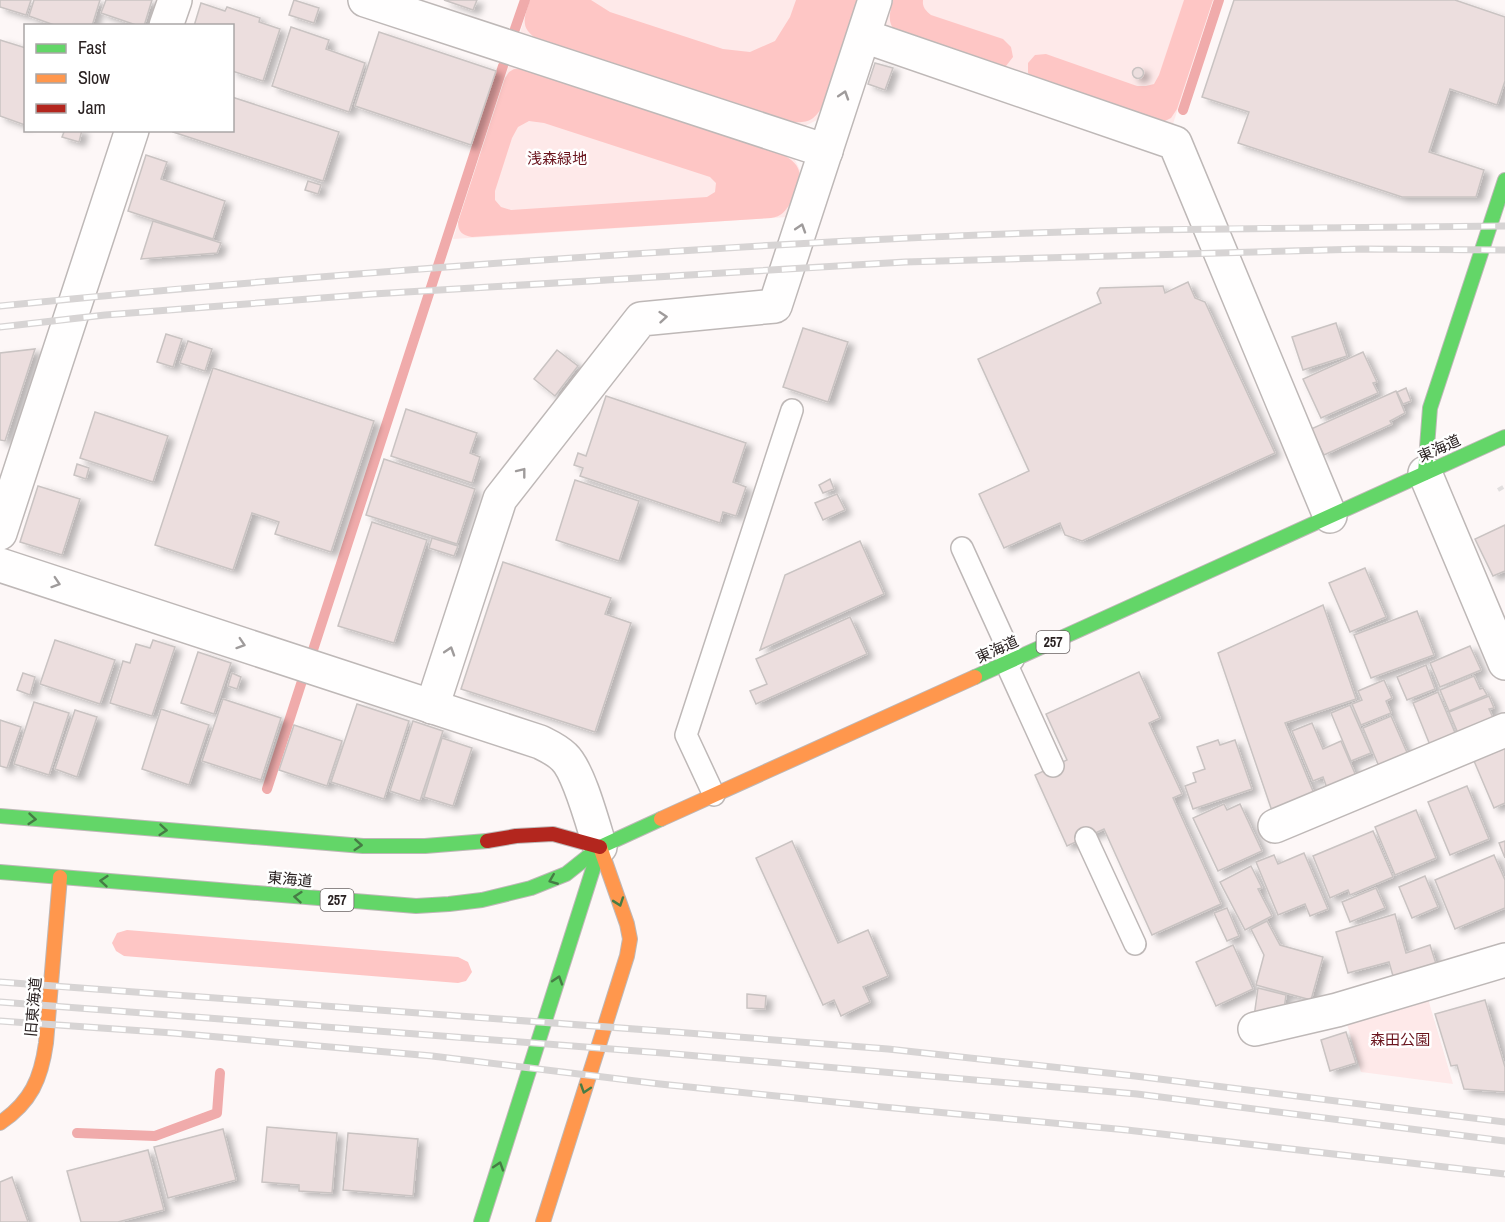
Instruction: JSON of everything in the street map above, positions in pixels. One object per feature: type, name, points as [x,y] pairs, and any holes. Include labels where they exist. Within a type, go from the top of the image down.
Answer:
[{"type":"main road","points":[[1425,473],[1430,408],[1505,180]]},
{"type":"main road","name":"東海道","points":[[0,872],[416,906],[477,902],[508,895],[566,874],[600,847],[1505,437]]},
{"type":"main road","points":[[0,816],[363,846],[424,846],[553,834],[600,847]]},
{"type":"main road","points":[[481,1222],[600,847]]},
{"type":"main road","points":[[543,1222],[627,956],[630,939],[600,847]]},
{"type":"main road","name":"旧東海道","points":[[0,1123],[12,1116],[30,1095],[42,1071],[60,877]]},
{"type":"street","points":[[167,24],[175,0]]},
{"type":"street","points":[[365,0],[826,150]]},
{"type":"street","points":[[432,707],[500,499],[641,319],[776,306],[876,0]]},
{"type":"street","points":[[864,36],[1175,143],[1330,516]]},
{"type":"street","points":[[0,533],[131,132]]},
{"type":"street","points":[[1425,473],[1505,663]]},
{"type":"street","points":[[0,565],[553,748],[574,770],[600,847]]},
{"type":"street","points":[[1275,826],[1505,730]]},
{"type":"street","points":[[1255,1029],[1337,1011],[1505,960]]},
{"type":"lane","points":[[714,795],[686,735],[792,410]]},
{"type":"lane","points":[[962,548],[1053,766]]},
{"type":"lane","points":[[1086,838],[1135,944]]},
{"type":"path","points":[[1498,489],[1505,486]]},
{"type":"green space","points":[[530,0],[858,0],[819,119],[805,126],[520,33]]},
{"type":"green space","points":[[893,0],[1213,0],[1172,127],[884,28]]},
{"type":"green space","name":"浅森緑地","points":[[509,65],[794,158],[801,172],[787,217],[453,239]]},
{"type":"green space","name":"森田公園","points":[[1426,992],[1453,1084],[1361,1072],[1345,1017]]},
{"type":"shaded area","points":[[530,0],[591,0],[610,12],[723,49],[750,52],[775,41],[790,17],[796,0],[858,0],[823,106],[810,120],[791,122],[539,40],[528,31],[525,23]]},
{"type":"shaded area","points":[[893,0],[923,0],[925,9],[931,15],[1003,39],[1011,47],[1013,57],[1006,66],[995,66],[903,34],[891,25],[890,14]]},
{"type":"shaded area","points":[[1184,0],[1213,0],[1177,109],[1171,118],[1163,122],[1036,80],[1028,73],[1028,63],[1035,55],[1046,54],[1137,86],[1154,84]]},
{"type":"shaded area","name":"浅森緑地","points":[[514,69],[523,69],[782,154],[795,163],[799,171],[799,182],[794,195],[784,212],[771,218],[472,237],[466,235],[460,231],[458,222],[505,78]],"holes":[[[529,121],[544,123],[710,177],[716,183],[715,192],[707,197],[511,210],[501,207],[495,200],[495,191],[512,138],[518,127]]]},
{"type":"shaded area","points":[[127,930],[458,957],[468,962],[472,972],[466,981],[458,983],[124,956],[116,951],[112,943],[117,933]]},
{"type":"building","points":[[0,0],[31,0],[26,15],[0,7]]},
{"type":"building","points":[[34,0],[100,0],[93,24],[51,24],[29,16]]},
{"type":"building","points":[[106,0],[152,0],[145,24],[133,24],[101,13]]},
{"type":"building","points":[[294,0],[319,8],[314,23],[289,15]]},
{"type":"building","points":[[444,0],[477,0],[473,10]]},
{"type":"building","points":[[1234,0],[1455,0],[1505,17],[1505,81],[1497,105],[1450,89],[1429,152],[1484,170],[1476,197],[1402,197],[1238,143],[1249,112],[1202,97]]},
{"type":"building","points":[[201,3],[225,11],[227,7],[260,18],[259,22],[280,29],[263,81],[234,72],[234,24],[195,24]]},
{"type":"building","points":[[291,27],[329,40],[326,49],[365,63],[349,112],[272,86]]},
{"type":"building","points":[[379,32],[496,71],[471,145],[355,106]]},
{"type":"building","points":[[0,40],[24,47],[24,125],[0,116]]},
{"type":"building","points":[[875,63],[893,68],[885,90],[868,84]]},
{"type":"building","points":[[1138,67],[1144,73],[1138,79],[1132,73]]},
{"type":"building","points":[[234,98],[339,132],[323,181],[173,132],[234,132]]},
{"type":"building","points":[[64,132],[82,132],[79,142],[62,137]]},
{"type":"building","points":[[146,155],[167,162],[161,179],[225,201],[213,239],[128,211]]},
{"type":"building","points":[[308,181],[321,185],[318,194],[305,190]]},
{"type":"building","points":[[153,221],[221,243],[217,253],[141,259]]},
{"type":"building","points":[[1188,282],[1195,298],[1205,302],[1275,453],[1082,541],[1065,535],[1060,523],[1004,548],[979,494],[1029,471],[978,359],[1101,303],[1097,293],[1100,288],[1163,286],[1165,293]]},
{"type":"building","points":[[1336,323],[1347,356],[1303,370],[1292,337]]},
{"type":"building","points":[[803,328],[848,342],[828,402],[783,387]]},
{"type":"building","points":[[166,334],[182,339],[173,367],[157,362]]},
{"type":"building","points":[[188,341],[212,349],[205,371],[180,363]]},
{"type":"building","points":[[35,349],[5,441],[0,440],[0,353]]},
{"type":"building","points":[[557,350],[578,366],[555,396],[534,379]]},
{"type":"building","points":[[1363,352],[1377,382],[1373,383],[1378,393],[1321,418],[1303,379]]},
{"type":"building","points":[[213,368],[374,421],[331,552],[275,534],[279,522],[252,513],[233,570],[155,545]]},
{"type":"building","points":[[1406,388],[1411,401],[1403,404],[1397,392]]},
{"type":"building","points":[[1396,391],[1405,413],[1390,421],[1392,424],[1324,455],[1311,429]]},
{"type":"building","points":[[606,396],[746,443],[733,482],[746,487],[736,516],[723,512],[720,523],[580,476],[583,468],[574,465],[578,453],[586,456]]},
{"type":"building","points":[[406,409],[477,433],[470,453],[480,457],[472,483],[391,456]]},
{"type":"building","points":[[95,412],[168,436],[153,482],[80,458]]},
{"type":"building","points":[[384,459],[475,489],[457,544],[366,515]]},
{"type":"building","points":[[77,464],[89,468],[86,479],[74,475]]},
{"type":"building","points":[[830,479],[834,489],[823,493],[819,485]]},
{"type":"building","points":[[575,480],[639,501],[619,561],[556,540]]},
{"type":"building","points":[[38,486],[80,499],[62,555],[20,542]]},
{"type":"building","points":[[837,494],[845,510],[823,520],[815,503]]},
{"type":"building","points":[[372,522],[427,540],[394,643],[338,626]]},
{"type":"building","points":[[1505,525],[1505,571],[1493,576],[1475,539]]},
{"type":"building","points":[[432,538],[458,546],[454,556],[429,548]]},
{"type":"building","points":[[860,541],[884,594],[760,650],[785,575]]},
{"type":"building","points":[[503,562],[611,598],[605,614],[631,623],[595,732],[461,689]]},
{"type":"building","points":[[1365,568],[1386,617],[1350,632],[1329,583]]},
{"type":"building","points":[[1323,605],[1356,699],[1285,723],[1315,796],[1272,811],[1218,653]]},
{"type":"building","points":[[1417,611],[1434,655],[1371,678],[1354,635]]},
{"type":"building","points":[[850,617],[867,654],[756,704],[750,691],[767,684],[756,659]]},
{"type":"building","points":[[55,640],[115,660],[100,704],[40,684]]},
{"type":"building","points":[[153,640],[175,647],[152,716],[110,703],[123,661],[130,663],[136,644],[150,648]]},
{"type":"building","points":[[1470,646],[1481,670],[1440,687],[1430,663]]},
{"type":"building","points":[[198,652],[231,663],[214,714],[181,703]]},
{"type":"building","points":[[1426,665],[1435,689],[1407,700],[1397,677]]},
{"type":"building","points":[[1139,672],[1160,718],[1149,723],[1182,794],[1173,798],[1221,904],[1152,935],[1104,829],[1067,846],[1035,775],[1067,760],[1046,714]]},
{"type":"building","points":[[23,673],[35,677],[30,695],[17,690]]},
{"type":"building","points":[[232,673],[241,677],[237,689],[228,686]]},
{"type":"building","points":[[1474,676],[1480,689],[1483,688],[1487,695],[1449,711],[1440,690]]},
{"type":"building","points":[[1384,680],[1392,698],[1386,701],[1391,713],[1361,725],[1352,704],[1362,700],[1358,691]]},
{"type":"building","points":[[1438,692],[1458,740],[1432,750],[1413,703]]},
{"type":"building","points":[[1489,696],[1494,708],[1489,709],[1496,724],[1460,738],[1449,712]]},
{"type":"building","points":[[223,699],[281,718],[261,780],[202,761]]},
{"type":"building","points":[[34,702],[69,713],[49,775],[14,764]]},
{"type":"building","points":[[357,704],[409,721],[384,799],[331,782]]},
{"type":"building","points":[[1350,705],[1371,753],[1351,761],[1331,713]]},
{"type":"building","points":[[161,709],[209,725],[189,785],[142,769]]},
{"type":"building","points":[[75,710],[97,717],[77,777],[55,769]]},
{"type":"building","points":[[1391,716],[1409,757],[1380,769],[1363,728]]},
{"type":"building","points":[[0,720],[21,727],[7,768],[0,766]]},
{"type":"building","points":[[413,721],[443,731],[420,801],[390,791]]},
{"type":"building","points":[[1312,723],[1323,749],[1341,741],[1356,776],[1327,788],[1323,777],[1313,781],[1292,731]]},
{"type":"building","points":[[294,725],[342,741],[327,786],[279,770]]},
{"type":"building","points":[[442,738],[472,748],[453,806],[424,797]]},
{"type":"building","points":[[1218,740],[1220,745],[1235,740],[1252,789],[1193,809],[1185,786],[1196,782],[1193,773],[1205,769],[1197,747]]},
{"type":"building","points":[[1505,748],[1505,803],[1494,808],[1474,761]]},
{"type":"building","points":[[1467,786],[1489,839],[1450,855],[1428,802]]},
{"type":"building","points":[[1224,804],[1227,810],[1240,804],[1262,851],[1218,871],[1193,818]]},
{"type":"building","points":[[1416,810],[1436,858],[1395,875],[1375,827]]},
{"type":"building","points":[[1373,831],[1393,877],[1350,895],[1348,890],[1330,898],[1313,856]]},
{"type":"building","points":[[792,841],[838,943],[868,930],[888,976],[863,987],[870,1002],[841,1016],[834,1000],[823,1005],[756,858]]},
{"type":"building","points":[[1505,841],[1505,858],[1499,843]]},
{"type":"building","points":[[1304,853],[1328,909],[1310,916],[1305,904],[1278,915],[1256,862],[1274,855],[1278,864]]},
{"type":"building","points":[[1494,855],[1505,880],[1505,908],[1455,929],[1435,880]]},
{"type":"building","points":[[1251,866],[1262,888],[1258,889],[1272,916],[1245,930],[1220,882]]},
{"type":"building","points":[[1425,876],[1438,907],[1412,918],[1399,887]]},
{"type":"building","points":[[1376,888],[1385,908],[1350,922],[1342,902]]},
{"type":"building","points":[[1227,908],[1239,936],[1227,941],[1214,913]]},
{"type":"building","points":[[1395,914],[1406,953],[1430,945],[1438,970],[1395,983],[1389,962],[1348,973],[1336,932]]},
{"type":"building","points":[[1267,921],[1280,945],[1323,957],[1311,1000],[1256,985],[1264,955],[1251,929]]},
{"type":"building","points":[[1233,945],[1253,989],[1216,1006],[1196,962]]},
{"type":"building","points":[[1258,988],[1286,995],[1284,1009],[1254,1017]]},
{"type":"building","points":[[747,994],[766,996],[765,1009],[747,1008]]},
{"type":"building","points":[[1485,1000],[1505,1067],[1505,1092],[1464,1089],[1457,1065],[1451,1066],[1435,1014]]},
{"type":"building","points":[[1346,1032],[1356,1063],[1330,1071],[1321,1040]]},
{"type":"building","points":[[267,1127],[337,1133],[332,1193],[299,1191],[299,1185],[262,1182]]},
{"type":"building","points":[[223,1129],[236,1180],[168,1198],[154,1147]]},
{"type":"building","points":[[348,1133],[418,1139],[413,1196],[343,1190]]},
{"type":"building","points":[[148,1150],[164,1210],[118,1222],[81,1222],[67,1171]]},
{"type":"building","points":[[12,1177],[28,1222],[0,1222],[0,1182]]},
{"type":"waterway","points":[[515,29],[525,0]]},
{"type":"waterway","points":[[1183,110],[1219,0]]},
{"type":"waterway","points":[[313,650],[503,66]]},
{"type":"waterway","points":[[267,789],[302,681]]},
{"type":"waterway","points":[[77,1133],[155,1136],[217,1113],[220,1073]]},
{"type":"railway","points":[[0,306],[396,271],[834,242],[1141,230],[1505,226]]},
{"type":"railway","points":[[0,327],[105,315],[373,294],[905,262],[1362,249],[1505,250]]},
{"type":"railway","points":[[0,982],[888,1049],[1135,1076],[1505,1122]]},
{"type":"railway","points":[[0,1002],[663,1053],[1137,1094],[1505,1141]]},
{"type":"railway","points":[[0,1021],[173,1033],[432,1056],[660,1084],[1127,1130],[1505,1174]]},
{"type":"traffic: fast","points":[[1425,473],[1430,408],[1505,180]]},
{"type":"traffic: fast","points":[[975,677],[1505,437]]},
{"type":"traffic: fast","points":[[0,816],[363,846],[425,846],[487,841]]},
{"type":"traffic: fast","points":[[0,872],[416,906],[449,904],[482,900],[531,888],[566,874],[600,847],[661,819]]},
{"type":"traffic: fast","points":[[481,1222],[600,847]]},
{"type":"traffic: slow","points":[[661,819],[975,677]]},
{"type":"traffic: slow","points":[[543,1222],[627,956],[630,939],[600,847]]},
{"type":"traffic: slow","points":[[0,1123],[20,1107],[27,1098],[41,1068],[46,1043],[60,877]]},
{"type":"traffic: jam","points":[[487,841],[516,836],[553,834],[600,847]]}]
